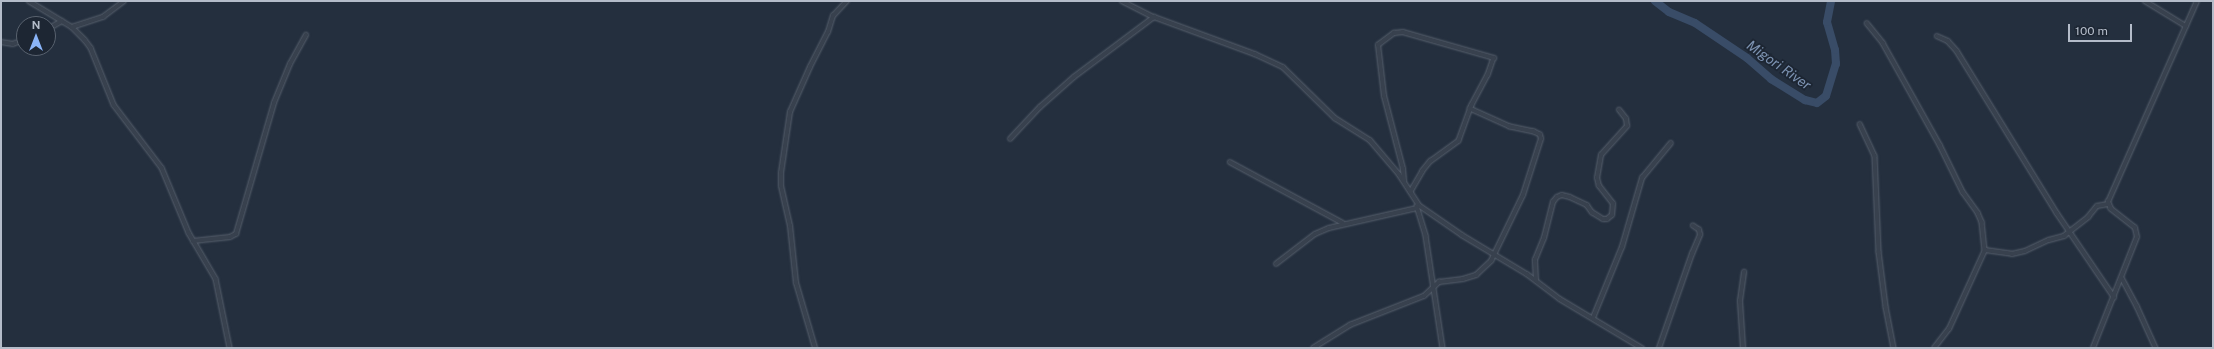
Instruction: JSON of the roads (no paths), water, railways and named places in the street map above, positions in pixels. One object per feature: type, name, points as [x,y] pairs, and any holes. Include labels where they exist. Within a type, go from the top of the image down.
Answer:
[{"type":"street","points":[[29,1],[72,27],[91,48],[110,97],[118,111],[162,168],[193,241],[216,279],[230,348]]},
{"type":"street","points":[[72,27],[103,16],[124,1]]},
{"type":"street","points":[[815,348],[796,283],[790,226],[782,186],[781,172],[790,112],[810,67],[828,32],[833,16],[847,1]]},
{"type":"street","points":[[1122,1],[1154,17],[1266,58],[1283,67],[1335,118],[1370,140],[1404,181],[1420,206],[1536,281],[1560,299],[1642,348]]},
{"type":"street","points":[[2144,1],[2186,26]]},
{"type":"street","points":[[2108,204],[2197,1]]},
{"type":"street","points":[[1010,138],[1040,107],[1074,77],[1154,17]]},
{"type":"street","points":[[56,24],[62,21]]},
{"type":"street","points":[[1867,23],[1883,43],[1940,145],[1963,192],[1978,213],[1983,228],[1985,250],[1949,329],[1934,348]]},
{"type":"street","points":[[1404,181],[1403,169],[1384,96],[1378,50],[1380,42],[1394,34],[1403,32],[1494,58],[1491,68],[1470,109],[1458,143],[1431,161],[1422,171],[1411,192]]},
{"type":"street","points":[[193,241],[230,237],[236,234],[274,103],[290,64],[306,35]]},
{"type":"street","points":[[1937,36],[1948,41],[1957,51],[2070,231],[2114,297]]},
{"type":"street","points":[[1,42],[13,44],[16,43]]},
{"type":"street","points":[[1313,348],[1350,325],[1424,296],[1439,282],[1463,280],[1476,275],[1495,255],[1523,195],[1541,139],[1540,135],[1534,132],[1510,127],[1470,109]]},
{"type":"street","points":[[1536,281],[1535,260],[1544,238],[1553,202],[1557,197],[1562,194],[1586,205],[1592,212],[1603,219],[1607,219],[1612,215],[1613,204],[1599,186],[1597,178],[1601,155],[1627,126],[1626,119],[1619,110]]},
{"type":"street","points":[[1860,124],[1875,156],[1879,252],[1886,307],[1894,348]]},
{"type":"street","points":[[1593,318],[1621,251],[1642,178],[1671,143]]},
{"type":"street","points":[[1230,162],[1343,223]]},
{"type":"street","points":[[1415,199],[1426,236],[1443,348]]},
{"type":"street","points":[[1985,250],[2012,254],[2064,236],[2088,217],[2097,206],[2108,204]]},
{"type":"street","points":[[2094,348],[2135,246],[2137,234],[2135,228],[2108,204]]},
{"type":"street","points":[[1276,264],[1316,234],[1343,223],[1417,208]]},
{"type":"street","points":[[1659,348],[1692,254],[1700,236],[1700,232],[1693,226]]},
{"type":"street","points":[[1743,348],[1740,301],[1744,272]]},
{"type":"street","points":[[2122,278],[2137,306],[2156,348]]},
{"type":"waterway","name":"Migori River","points":[[1655,1],[1669,12],[1695,23],[1747,58],[1771,79],[1805,100],[1817,103],[1826,96],[1836,64],[1835,50],[1827,22],[1831,1]]}]
